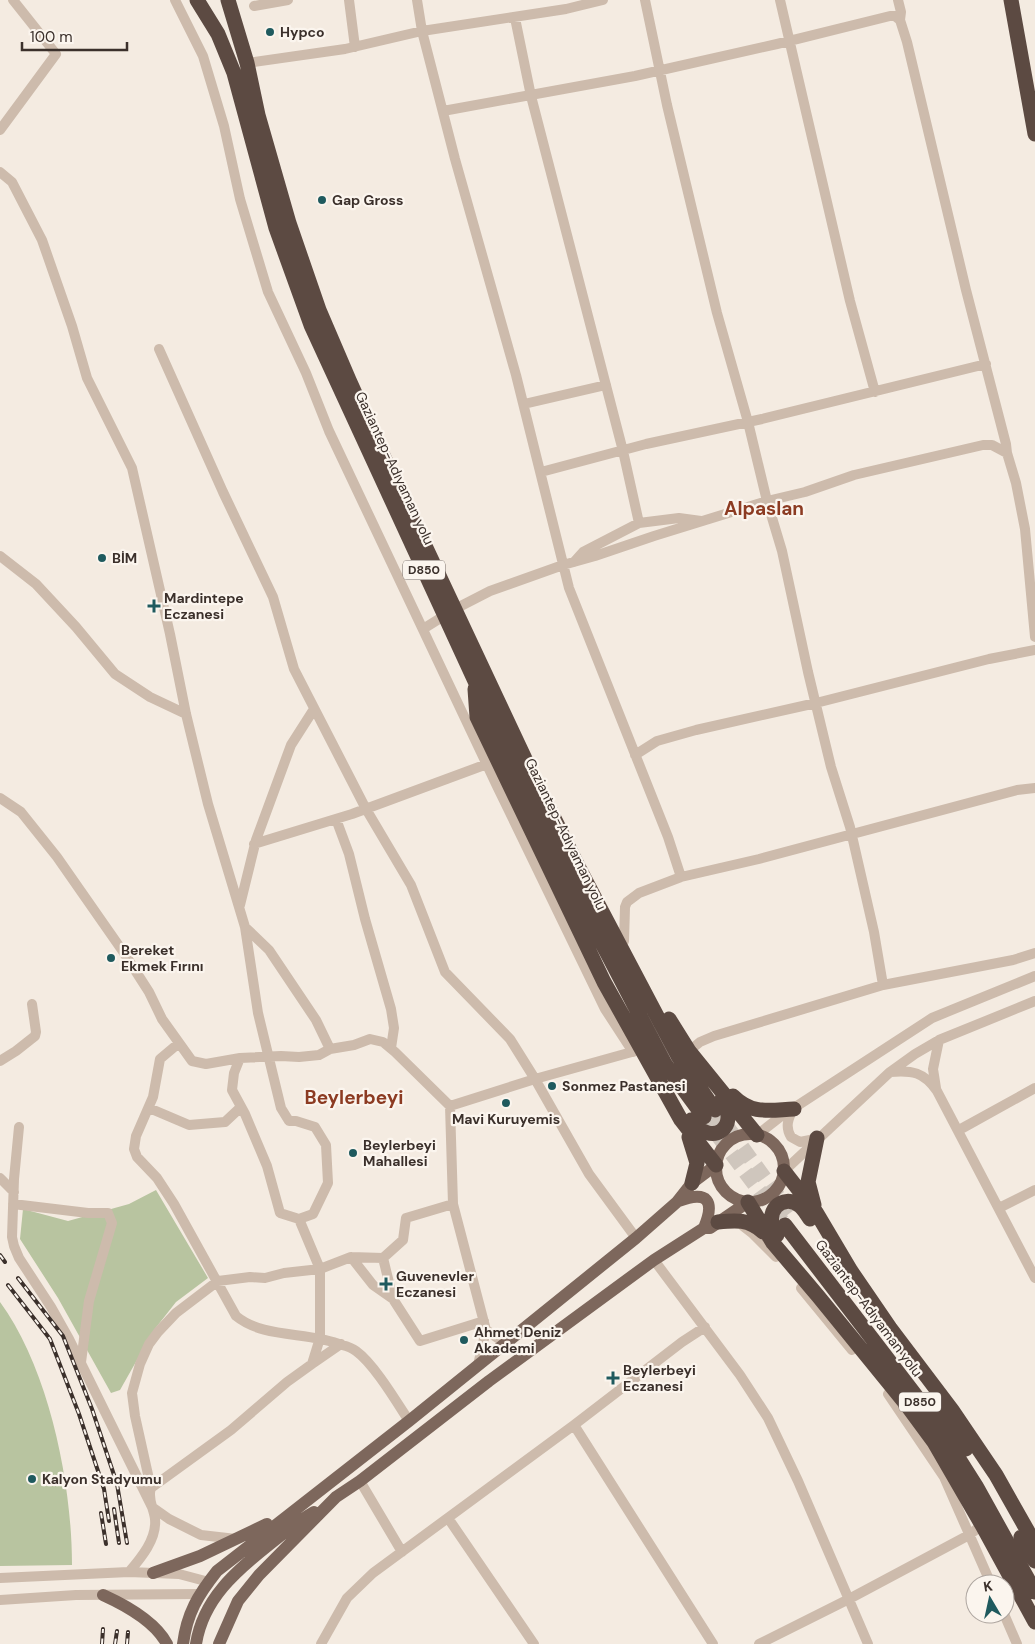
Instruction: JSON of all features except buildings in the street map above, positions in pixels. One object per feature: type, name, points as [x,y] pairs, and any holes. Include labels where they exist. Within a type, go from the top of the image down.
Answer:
[{"type":"highway","name":"Gaziantep-Adıyaman yolu","points":[[198,0],[218,34],[234,73],[276,228],[311,325],[450,612]]},
{"type":"highway","points":[[1011,0],[1035,134]]},
{"type":"highway","name":"Gaziantep-Adıyaman yolu","points":[[231,5],[248,62],[258,115],[273,170],[319,310],[568,878],[666,1064],[709,1114]]},
{"type":"highway","points":[[478,674],[498,685],[569,834],[624,941],[643,978],[728,1111],[728,1121],[718,1132],[708,1134],[699,1130],[637,1051],[477,716],[478,674]]},
{"type":"highway","points":[[694,1056],[740,1103],[753,1109],[764,1111],[794,1109]]},
{"type":"highway","points":[[694,1056],[756,1135]]},
{"type":"highway","points":[[653,1069],[681,1120],[694,1150],[697,1163],[692,1183]]},
{"type":"highway","points":[[681,1120],[716,1165]]},
{"type":"highway","points":[[816,1212],[808,1182],[817,1138]]},
{"type":"highway","points":[[784,1171],[816,1212],[851,1271],[890,1328],[952,1410],[996,1475],[1035,1544]]},
{"type":"highway","points":[[748,1202],[773,1243]]},
{"type":"highway","points":[[818,1296],[773,1230],[770,1219],[777,1205],[789,1202],[800,1206],[851,1271]]},
{"type":"highway","points":[[718,1222],[746,1221],[753,1224],[773,1243],[818,1296],[934,1442],[1035,1622]]},
{"type":"highway","name":"Gaziantep-Adıyaman yolu","points":[[1035,1562],[984,1474],[937,1407],[789,1221],[933,1418],[976,1486],[1035,1592]]},
{"type":"main road","points":[[743,1135],[756,1135],[764,1138],[777,1148],[781,1155],[784,1171],[779,1185],[770,1195],[759,1201],[748,1202],[734,1198],[723,1190],[717,1178],[716,1165],[720,1151],[730,1140],[743,1135]]},
{"type":"main road","points":[[183,1644],[189,1615],[200,1594],[218,1571],[409,1421],[636,1238],[677,1202],[692,1183],[716,1165]]},
{"type":"main road","points":[[677,1202],[692,1196],[700,1196],[706,1200],[710,1206],[710,1214],[704,1228]]},
{"type":"main road","points":[[196,1644],[201,1623],[216,1594],[247,1562],[305,1517],[360,1481],[489,1380],[654,1260],[704,1228],[710,1228],[748,1202]]},
{"type":"main road","points":[[219,1644],[238,1601],[259,1575],[336,1497]]},
{"type":"main road","points":[[153,1573],[237,1540],[296,1509]]},
{"type":"main road","points":[[209,1582],[216,1594]]},
{"type":"main road","points":[[200,1594],[216,1594]]},
{"type":"main road","points":[[103,1595],[126,1606],[144,1619],[163,1637],[167,1644]]},
{"type":"street","points":[[0,130],[56,54],[13,0]]},
{"type":"street","points":[[174,0],[203,56],[224,126],[240,199],[268,292],[306,373],[329,431],[605,1009],[637,1051],[535,1079],[450,1106]]},
{"type":"street","points":[[254,6],[288,0]]},
{"type":"street","points":[[349,0],[355,47]]},
{"type":"street","points":[[417,0],[422,32],[524,404],[569,588],[668,837],[681,877]]},
{"type":"street","points":[[248,62],[355,47],[422,32],[566,9],[603,0]]},
{"type":"street","points":[[645,0],[659,70],[717,312],[782,551],[831,767],[852,833],[874,932],[883,985]]},
{"type":"street","points":[[780,0],[850,301],[875,392]]},
{"type":"street","points":[[898,0],[901,12],[900,20],[1006,444],[1006,453],[1016,483],[1025,529],[1035,637]]},
{"type":"street","points":[[443,112],[659,70],[890,16],[895,16],[900,20]]},
{"type":"street","points":[[515,18],[531,96],[623,450],[639,523]]},
{"type":"street","points":[[0,172],[12,182],[42,240],[72,326],[87,378],[132,468],[186,714],[208,804],[245,926],[258,1013],[281,1108],[289,1121],[296,1120],[315,1127],[326,1145],[328,1184],[313,1214],[299,1219],[280,1214],[267,1166],[232,1090],[234,1073],[240,1058]]},
{"type":"street","points":[[159,348],[223,492],[274,597],[294,669],[366,809],[410,885],[445,972],[510,1039],[589,1174],[636,1238]]},
{"type":"street","points":[[541,472],[623,450],[875,392],[986,364]]},
{"type":"street","points":[[524,404],[606,384]]},
{"type":"street","points":[[423,629],[490,591],[563,565],[767,501],[805,492],[854,475],[976,445],[992,446],[1006,453]]},
{"type":"street","points":[[574,562],[583,552],[639,523],[679,518],[704,521]]},
{"type":"street","points":[[0,556],[36,584],[76,627],[115,674],[150,697],[186,714]]},
{"type":"street","points":[[635,755],[657,741],[726,722],[816,703],[980,661],[1035,650]]},
{"type":"street","points":[[240,906],[254,844],[290,745],[314,709]]},
{"type":"street","points":[[254,844],[366,809],[487,764]]},
{"type":"street","points":[[624,941],[625,907],[627,902],[639,893],[681,877],[759,859],[1017,790],[1035,788]]},
{"type":"street","points":[[0,798],[21,812],[58,856],[124,952],[162,1019],[192,1061],[206,1064],[240,1058],[318,1055],[330,1049],[354,1045],[370,1039],[383,1042],[391,1048],[450,1106],[453,1204],[485,1325],[478,1365]]},
{"type":"street","points":[[336,819],[356,876],[365,919],[391,1010],[394,1028],[391,1048]]},
{"type":"street","points":[[245,926],[269,950],[316,1020],[330,1049]]},
{"type":"street","points":[[694,1056],[700,1042],[714,1036],[883,985],[1013,960],[1035,953]]},
{"type":"street","points":[[756,1135],[780,1117],[932,1018],[1035,976]]},
{"type":"street","points":[[784,1171],[817,1138],[890,1072],[939,1040],[1035,1001]]},
{"type":"street","points":[[0,1060],[16,1051],[35,1036],[32,1004]]},
{"type":"street","points":[[937,1091],[933,1069],[939,1040]]},
{"type":"street","points":[[179,1043],[160,1058],[153,1097],[136,1136],[134,1149],[138,1157],[157,1178],[174,1204],[236,1316],[258,1329],[320,1338],[355,1350],[373,1369],[409,1421]]},
{"type":"street","points":[[890,1072],[911,1071],[930,1080],[959,1130],[1035,1278]]},
{"type":"street","points":[[959,1130],[1035,1088]]},
{"type":"street","points":[[149,1108],[189,1125],[225,1122],[241,1107]]},
{"type":"street","points":[[794,1109],[787,1127],[791,1137],[800,1142],[817,1138]]},
{"type":"street","points":[[19,1127],[13,1204],[12,1237],[15,1250],[51,1307],[81,1363],[152,1507],[201,1535],[237,1540]]},
{"type":"street","points":[[0,1178],[14,1192]]},
{"type":"street","points":[[1000,1208],[1035,1190]]},
{"type":"street","points":[[13,1204],[88,1213],[105,1212],[111,1218],[112,1223],[89,1301],[81,1363]]},
{"type":"street","points":[[129,1572],[144,1553],[153,1534],[155,1521],[150,1494],[151,1488],[135,1416],[132,1393],[136,1375],[149,1344],[158,1332],[176,1313],[218,1281],[250,1277],[265,1278],[284,1273],[320,1269],[351,1257],[383,1258],[404,1240],[406,1218],[453,1204]]},
{"type":"street","points":[[299,1219],[320,1269],[320,1338],[312,1364]]},
{"type":"street","points":[[734,1220],[752,1233],[775,1255],[895,1402],[944,1478],[986,1574]]},
{"type":"street","points":[[351,1257],[373,1285],[393,1299]]},
{"type":"street","points":[[383,1258],[393,1299],[420,1340],[485,1325]]},
{"type":"street","points":[[654,1260],[740,1375],[768,1418],[798,1481],[868,1644]]},
{"type":"street","points":[[485,1325],[505,1343]]},
{"type":"street","points":[[322,1644],[347,1598],[373,1573],[574,1425],[682,1342],[705,1327]]},
{"type":"street","points":[[151,1488],[231,1430],[287,1382],[341,1344]]},
{"type":"street","points":[[574,1425],[713,1644]]},
{"type":"street","points":[[360,1481],[402,1552]]},
{"type":"street","points":[[448,1518],[534,1644]]},
{"type":"street","points":[[759,1644],[969,1535],[982,1525]]},
{"type":"street","points":[[0,1578],[129,1572],[179,1574],[209,1582]]},
{"type":"street","points":[[0,1600],[76,1595],[200,1594]]},
{"type":"street","points":[[1008,1624],[1017,1644]]},
{"type":"green space","points":[[156,1190],[208,1278],[176,1302],[154,1330],[120,1390],[111,1393],[58,1298],[20,1239],[23,1209],[68,1221],[129,1204]]},
{"type":"green space","name":"Kalyon Stadyumu","points":[[0,1302],[17,1329],[32,1360],[54,1428],[68,1499],[72,1565],[0,1566]]},
{"type":"tunnel","points":[[715,1110],[790,1213]]},
{"type":"tunnel","points":[[704,1117],[785,1225]]},
{"type":"railway","points":[[0,1255],[5,1262]]},
{"type":"railway","points":[[18,1278],[63,1336],[92,1409],[117,1484],[127,1543]]},
{"type":"railway","points":[[8,1285],[50,1339],[79,1414],[104,1489],[109,1521]]},
{"type":"railway","points":[[114,1509],[119,1543]]},
{"type":"railway","points":[[101,1513],[106,1544]]},
{"type":"railway","points":[[102,1644],[103,1629]]},
{"type":"railway","points":[[115,1644],[117,1631]]},
{"type":"railway","points":[[127,1644],[128,1632]]},
{"type":"place","name":"Hypco","points":[[270,32]]},
{"type":"place","name":"Gap Gross","points":[[322,200]]},
{"type":"place","name":"BİM","points":[[102,558]]},
{"type":"place","name":"Mardintepe Eczanesi","points":[[154,606]]},
{"type":"place","name":"Bereket Ekmek Fırını","points":[[111,958]]},
{"type":"place","name":"Sonmez Pastanesi","points":[[552,1086]]},
{"type":"place","name":"Mavi Kuruyemis","points":[[506,1103]]},
{"type":"place","name":"Beylerbeyi Mahallesi","points":[[353,1153]]},
{"type":"place","name":"Guvenevler Eczanesi","points":[[386,1284]]},
{"type":"place","name":"Ahmet Deniz Akademi","points":[[464,1340]]},
{"type":"place","name":"Beylerbeyi Eczanesi","points":[[613,1378]]},
{"type":"place","name":"Kalyon Stadyumu","points":[[32,1479]]},
{"type":"district","name":"Alpaslan","points":[[764,508]]},
{"type":"district","name":"Beylerbeyi","points":[[354,1097]]}]
